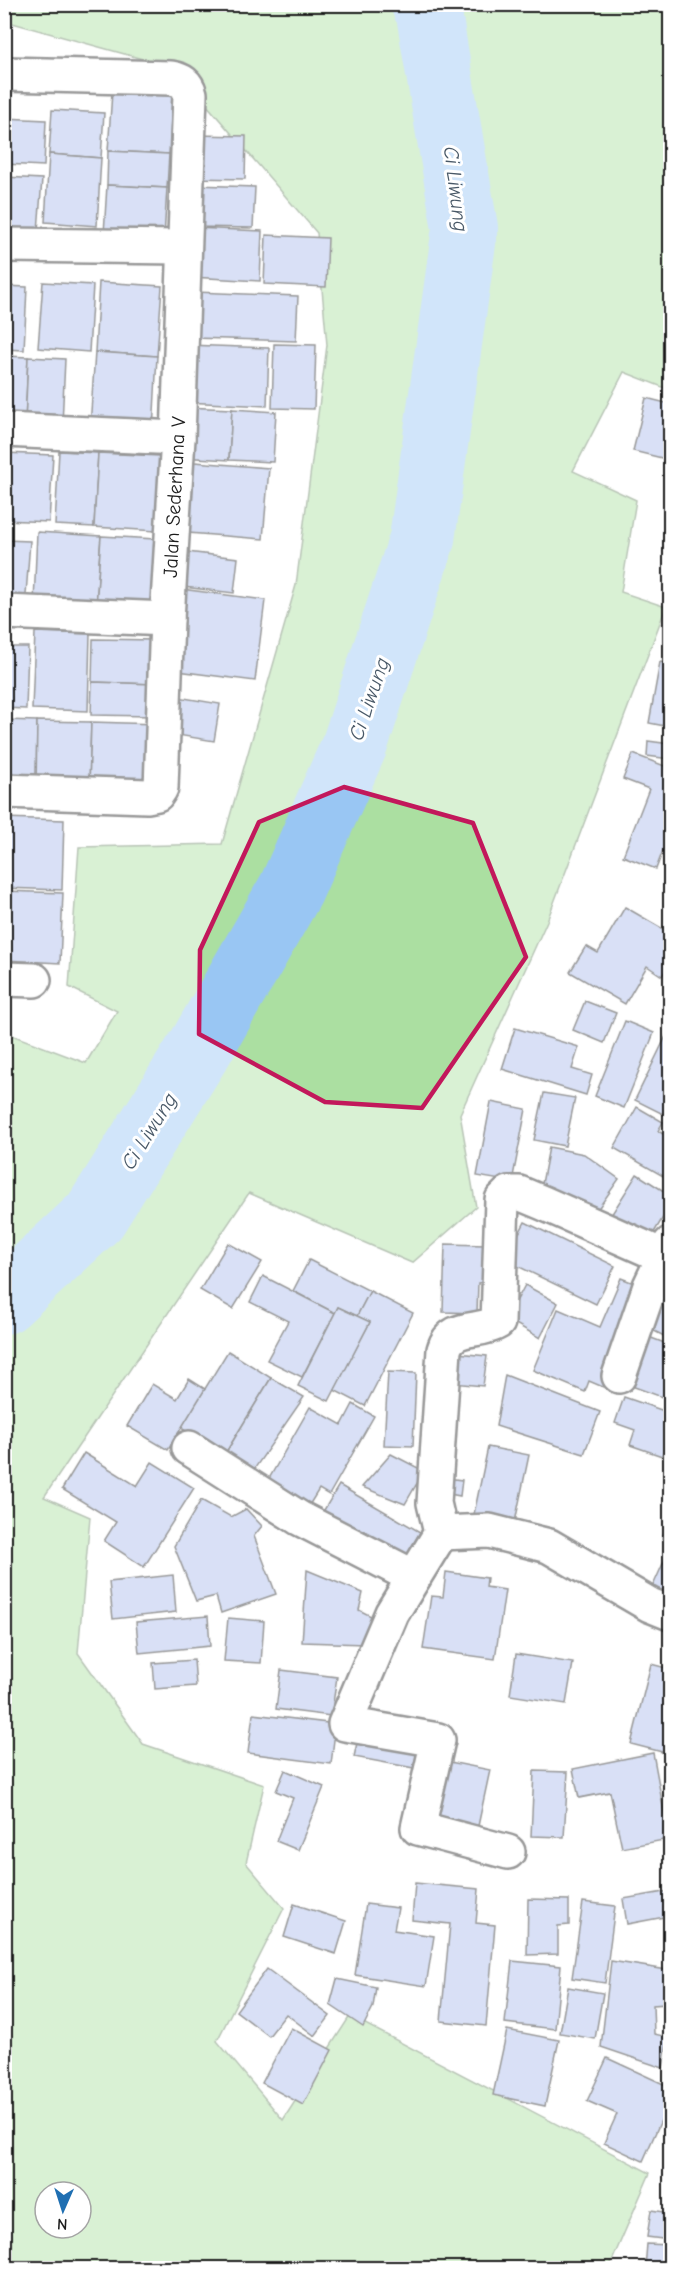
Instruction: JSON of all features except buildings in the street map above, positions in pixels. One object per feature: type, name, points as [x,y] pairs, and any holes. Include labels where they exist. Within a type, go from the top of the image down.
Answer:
[{"type":"street","name":"Jalan Sederhana V","points":[[4,74],[180,80],[188,86],[189,94],[178,438],[160,788],[156,794],[147,796],[4,791]]},
{"type":"street","points":[[4,245],[183,247]]},
{"type":"street","points":[[4,430],[178,438]]},
{"type":"street","points":[[4,612],[167,618]]},
{"type":"street","points":[[508,1852],[418,1828],[438,1740],[345,1724],[392,1613],[441,1533],[434,1503],[444,1350],[446,1341],[454,1334],[495,1324],[499,1320],[502,1200],[509,1193],[519,1193],[668,1253],[650,1286],[619,1376]]},
{"type":"street","points":[[189,1448],[299,1518],[414,1577]]},
{"type":"street","points":[[441,1533],[489,1531],[549,1546],[650,1605],[670,1613]]},
{"type":"highlighted area","points":[[344,787],[473,823],[526,957],[422,1108],[325,1102],[199,1034],[200,950],[259,822]]},
{"type":"green space","points":[[5,5],[670,5],[670,390],[624,372],[573,471],[636,500],[621,592],[666,607],[547,921],[460,1114],[476,1207],[412,1263],[249,1193],[44,1497],[90,1517],[78,1653],[143,1744],[264,1785],[246,1863],[284,1908],[217,2041],[283,2120],[350,2016],[650,2173],[609,2268],[5,2268],[4,1032],[86,1063],[117,1011],[69,987],[79,847],[222,844],[296,585],[327,345],[317,233],[175,68],[5,21]]},
{"type":"waterway","name":"Ci Liwung","points":[[4,1301],[95,1216],[202,1045],[291,889],[355,744],[422,539],[465,228],[428,8],[424,4]]}]
